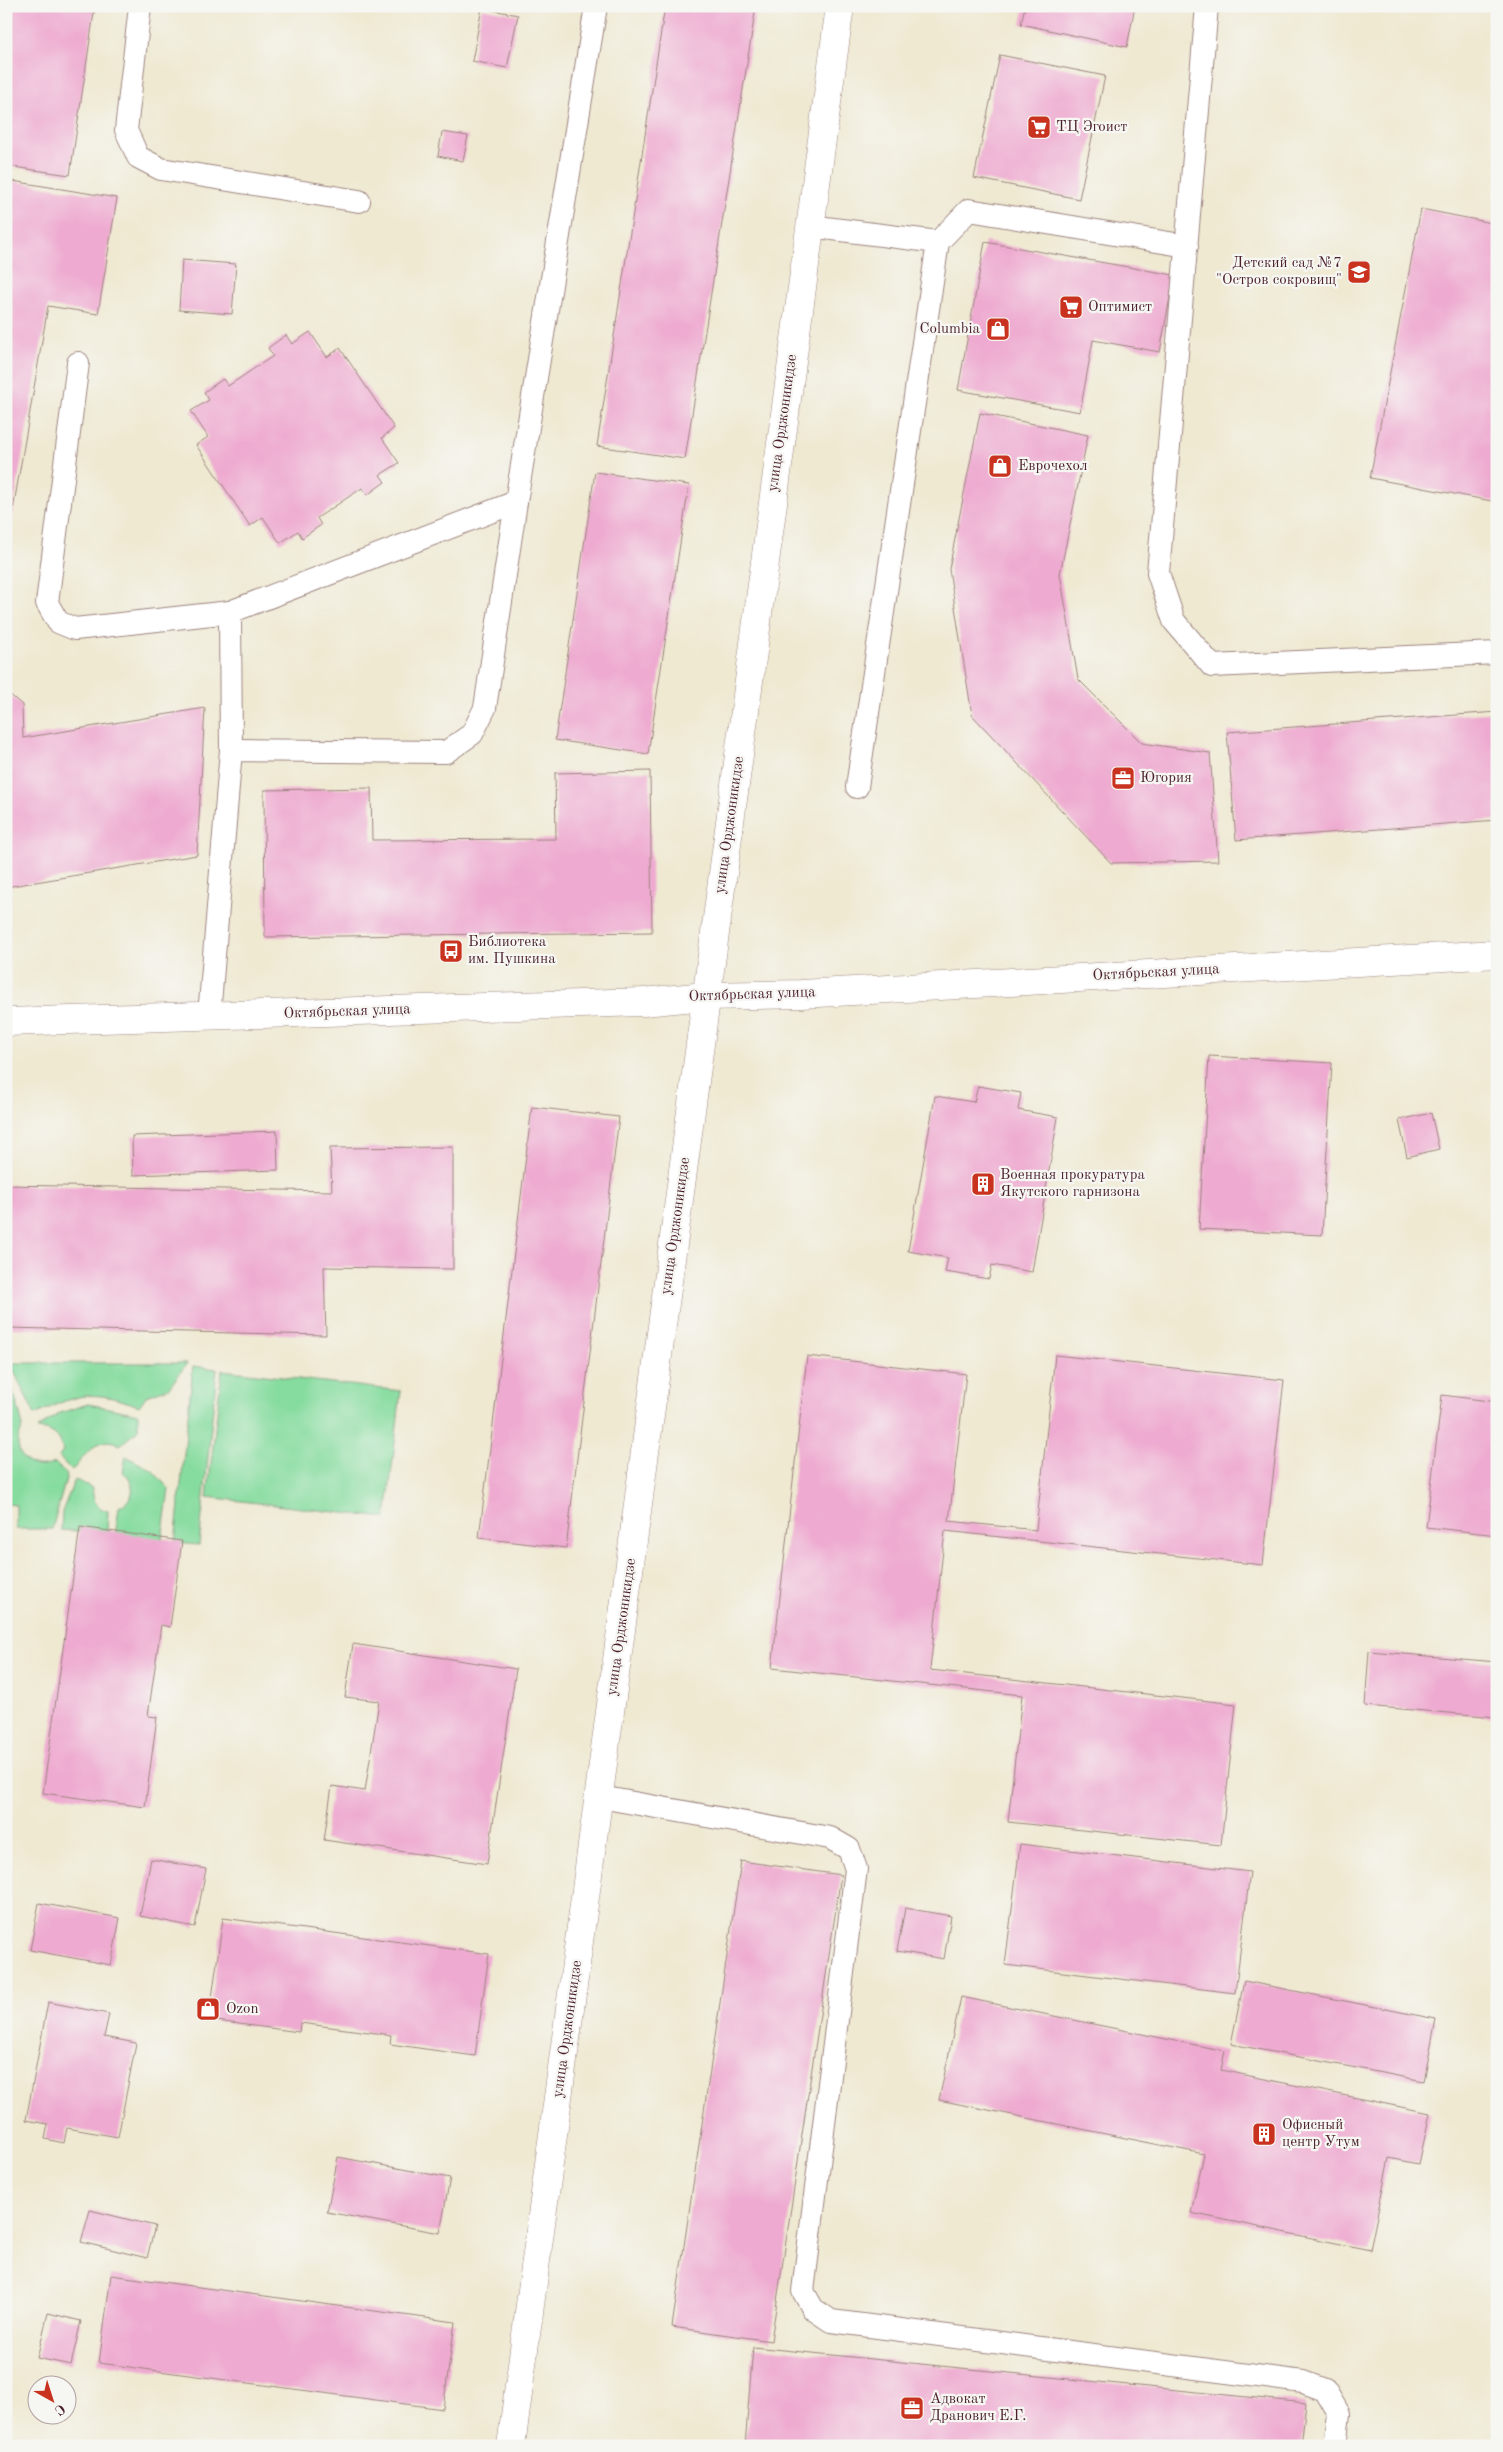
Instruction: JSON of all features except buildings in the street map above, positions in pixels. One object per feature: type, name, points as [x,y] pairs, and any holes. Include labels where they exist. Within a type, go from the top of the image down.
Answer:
[{"type":"street","name":"улица Орджоникидзе","points":[[511,2446],[840,6]]},
{"type":"street","name":"Октябрьская улица","points":[[6,1022],[643,1002],[706,996],[801,994],[1497,954]]},
{"type":"lane","points":[[140,6],[126,130],[138,157],[161,169],[360,200]]},
{"type":"lane","points":[[231,750],[446,752],[472,734],[485,708],[516,502],[596,6]]},
{"type":"lane","points":[[1207,6],[1158,573],[1174,620],[1212,666],[1497,653]]},
{"type":"lane","points":[[857,787],[938,242],[969,210],[1187,246]]},
{"type":"lane","points":[[809,226],[938,242]]},
{"type":"lane","points":[[78,363],[47,603],[58,622],[76,629],[230,612],[516,502]]},
{"type":"lane","points":[[209,1016],[231,750],[230,612]]},
{"type":"lane","points":[[600,1797],[830,1838],[849,1849],[856,1869],[803,2291],[813,2309],[830,2322],[1303,2382],[1325,2390],[1339,2414],[1334,2446]]},
{"type":"green space","points":[[10,1363],[187,1363],[169,1388],[146,1396],[139,1406],[109,1397],[86,1396],[63,1402],[35,1415]]},
{"type":"green space","points":[[193,1366],[217,1369],[199,1545],[175,1543]]},
{"type":"green space","points":[[222,1370],[401,1391],[386,1518],[207,1497]]},
{"type":"green space","points":[[6,1373],[22,1422],[18,1444],[22,1457],[36,1466],[55,1463],[67,1475],[52,1529],[16,1529],[16,1505],[6,1504]]},
{"type":"green space","points":[[88,1404],[138,1414],[138,1430],[120,1445],[106,1441],[93,1447],[72,1471],[59,1457],[63,1451],[58,1437],[47,1430],[37,1429],[60,1413]]},
{"type":"green space","points":[[126,1456],[153,1471],[169,1489],[162,1539],[115,1537],[119,1507],[129,1500],[132,1491],[130,1481],[123,1472]]},
{"type":"green space","points":[[75,1479],[92,1488],[93,1497],[97,1505],[108,1511],[107,1533],[61,1530],[62,1512]]},
{"type":"place","name":"ТЦ Эгоист","points":[[1039,127]]},
{"type":"place","name":"Детский сад №7 \"Остров сокровищ\"","points":[[1359,272]]},
{"type":"place","name":"Оптимист","points":[[1071,307]]},
{"type":"place","name":"Columbia","points":[[998,329]]},
{"type":"place","name":"Еврочехол","points":[[1000,466]]},
{"type":"place","name":"Югория","points":[[1123,778]]},
{"type":"place","name":"Библиотека им. Пушкина","points":[[451,951]]},
{"type":"place","name":"Военная прокуратура Якутского гарнизона","points":[[983,1184]]},
{"type":"place","name":"Ozon","points":[[208,2009]]},
{"type":"place","name":"Офисный центр Утум","points":[[1264,2134]]},
{"type":"place","name":"Адвокат Дранович Е.Г.","points":[[912,2408]]}]
